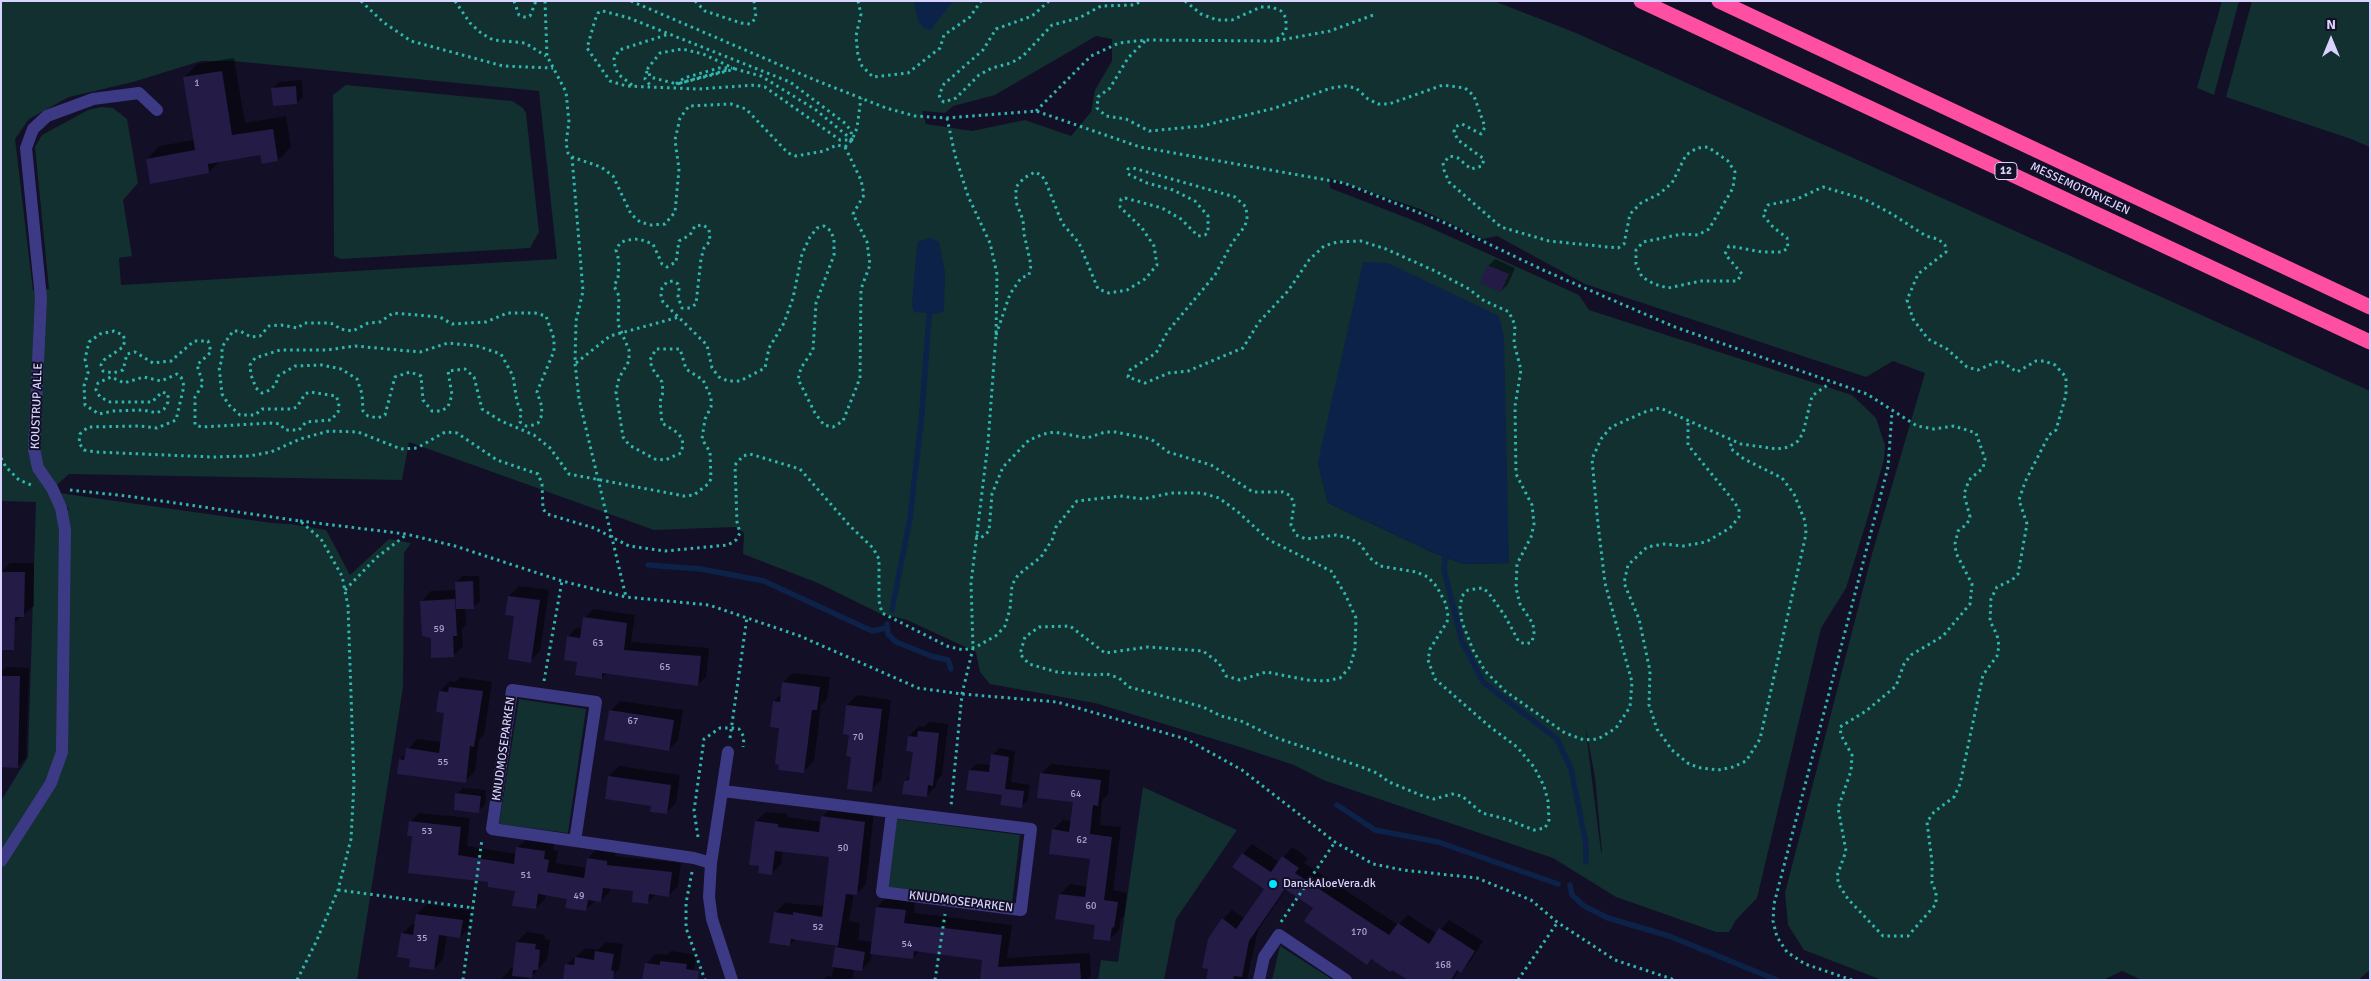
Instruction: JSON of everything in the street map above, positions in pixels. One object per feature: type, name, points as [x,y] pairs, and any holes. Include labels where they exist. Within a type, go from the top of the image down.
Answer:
[{"type":"highway","name":"MESSEMOTORVEJEN","points":[[1641,1],[2370,342]]},
{"type":"highway","name":"MESSEMOTORVEJEN","points":[[1719,1],[2370,307]]},
{"type":"street","name":"KOUSTRUP ALLE","points":[[1,860],[51,783],[62,752],[65,530],[61,508],[52,488],[38,468],[34,449],[42,298],[26,148],[33,129],[48,116],[93,99],[138,94],[157,110]]},
{"type":"street","name":"KNUDMOSEPARKEN","points":[[492,829],[512,690],[541,694],[596,702],[576,841]]},
{"type":"street","points":[[728,752],[711,863],[709,897],[712,919],[732,980]]},
{"type":"street","name":"KNUDMOSEPARKEN","points":[[723,791],[1031,829],[1021,910],[882,892],[892,812]]},
{"type":"street","points":[[492,829],[694,858],[711,863]]},
{"type":"street","points":[[1259,980],[1264,957],[1279,935],[1346,980]]},
{"type":"path","points":[[361,1],[384,22],[411,41],[503,66],[553,68]]},
{"type":"path","points":[[455,1],[470,23],[481,33],[493,40],[525,43],[547,56]]},
{"type":"path","points":[[514,1],[519,15],[524,18],[530,16],[536,1]]},
{"type":"path","points":[[544,1],[547,56],[566,92],[569,122],[566,143],[568,153],[572,157],[602,167],[614,176],[631,214],[640,222],[652,225],[665,224],[675,212],[679,168],[675,140],[680,118],[689,106],[731,104],[746,109],[788,153],[796,156],[824,151],[837,145],[845,147]]},
{"type":"path","points":[[631,1],[861,98],[915,116],[947,118],[1036,111],[1140,147],[1344,183],[1445,223],[1543,270],[1676,327],[1867,394],[1892,412],[1918,426],[1934,429],[1954,426],[1976,433],[1985,459],[1983,468],[1969,480],[1964,494],[1970,517],[1967,524],[1958,531],[1955,544],[1956,553],[1972,584],[1970,604],[1943,636],[1911,655],[1904,664],[1896,686],[1866,711],[1840,727],[1841,735],[1852,755],[1851,771],[1838,808],[1846,851],[1837,876],[1839,885],[1848,899],[1883,936],[1908,936],[1936,904],[1936,892],[1932,883],[1932,862],[1927,822],[1934,812],[1954,797],[1960,784],[1983,675],[1996,656],[1999,646],[1997,635],[1990,621],[1990,599],[1997,587],[2012,580],[2018,574],[2027,524],[2019,500],[2025,482],[2049,435],[2056,430],[2066,395],[2066,377],[2055,365],[2044,361],[2036,361],[2017,372],[2002,362],[1996,362],[1978,370],[1967,367],[1947,349],[1928,340],[1913,319],[1907,300],[1918,274],[1946,252],[1945,245],[1938,239],[1926,236],[1864,199],[1823,187],[1797,200],[1768,205],[1763,215],[1764,219],[1787,238],[1788,248],[1782,252],[1762,252],[1729,246],[1725,254],[1742,274],[1737,281],[1701,281],[1668,288],[1654,284],[1642,277],[1636,264],[1636,250],[1644,242],[1650,240],[1682,234],[1698,235],[1709,230],[1733,188],[1735,172],[1728,160],[1708,147],[1697,148],[1686,155],[1672,183],[1659,194],[1641,203],[1630,214],[1624,244],[1618,248],[1549,240],[1500,227],[1449,182],[1443,163],[1450,156],[1458,158],[1472,168],[1482,166],[1484,159],[1458,140],[1454,132],[1454,128],[1462,124],[1481,134],[1485,127],[1474,96],[1465,88],[1443,85],[1389,104],[1378,104],[1368,99],[1356,88],[1345,86],[1331,88],[1275,108],[1202,126],[1149,130],[1126,119],[1106,116],[1097,108],[1098,97],[1110,88],[1128,58],[1146,40]]},
{"type":"path","points":[[695,1],[705,11],[741,23],[750,24],[756,18],[754,1]]},
{"type":"path","points":[[858,1],[861,14],[856,36],[858,56],[862,66],[873,77],[908,73],[940,48],[944,35],[970,18],[981,1]]},
{"type":"path","points":[[1049,1],[1032,16],[996,30],[983,50],[944,84],[939,95],[941,100],[944,102],[956,98],[979,75],[992,68],[1011,64],[1023,56],[1052,26],[1079,18],[1101,6],[1132,5],[1143,1]]},
{"type":"path","points":[[1185,1],[1201,14],[1217,20],[1232,20],[1261,7],[1272,7],[1281,11],[1286,18],[1286,31],[1276,41]]},
{"type":"path","points":[[603,11],[613,13],[790,82],[846,124],[851,130],[852,140],[840,140],[765,87],[756,85],[698,89],[632,86],[610,81],[588,48],[589,38],[598,13],[603,11]]},
{"type":"path","points":[[1036,111],[1091,56],[1119,43],[1146,40],[1276,41],[1330,31],[1376,14]]},
{"type":"path","points":[[632,86],[618,74],[615,67],[614,60],[619,50],[669,34]]},
{"type":"path","points":[[653,87],[647,84],[645,79],[648,68],[660,53],[682,49],[703,54],[735,69],[761,76],[782,88],[816,110],[852,140]]},
{"type":"path","points":[[648,68],[650,77],[675,84],[686,83],[735,69]]},
{"type":"path","points":[[845,147],[852,140],[859,119],[861,98]]},
{"type":"path","points":[[947,118],[955,155],[966,188],[990,243],[996,274],[996,335],[988,443],[971,583],[973,648],[962,694],[950,819]]},
{"type":"path","points":[[845,147],[861,180],[864,195],[853,214],[867,242],[870,265],[861,289],[860,378],[843,421],[833,427],[824,425],[815,413],[798,379],[801,368],[813,350],[816,303],[834,255],[834,240],[831,231],[824,226],[817,228],[810,236],[802,254],[793,298],[784,323],[769,348],[765,368],[750,378],[740,381],[728,381],[719,377],[712,368],[707,345],[663,302],[661,295],[662,288],[667,282],[673,281],[678,284],[678,296],[682,308],[690,308],[696,304],[701,259],[704,248],[710,240],[710,231],[703,225],[695,226],[690,235],[678,241],[676,262],[667,266],[662,264],[653,244],[639,239],[620,243],[616,250],[619,261],[618,278],[614,286],[619,296],[618,324],[629,356],[627,368],[619,378],[616,392],[623,438],[629,445],[655,459],[665,460],[681,453],[682,439],[678,433],[662,423],[660,402],[663,392],[662,382],[652,368],[650,360],[656,349],[680,349],[686,369],[703,380],[711,397],[711,407],[705,419],[702,439],[710,452],[710,478],[708,484],[694,495],[684,496],[569,474],[550,448],[534,435],[500,421],[482,409],[474,377],[465,369],[448,371],[452,395],[448,407],[441,410],[432,411],[424,400],[421,376],[410,372],[395,377],[385,415],[378,418],[368,416],[363,411],[362,394],[357,379],[341,368],[322,365],[295,366],[278,376],[276,384],[270,390],[262,393],[256,388],[251,375],[250,366],[255,358],[280,350],[327,350],[355,346],[420,352],[448,343],[477,346],[501,354],[513,376],[520,410],[520,422],[526,426],[532,425],[538,423],[541,417],[542,407],[537,392],[554,351],[554,338],[546,316],[535,313],[507,313],[486,322],[452,324],[440,317],[393,313],[380,322],[368,323],[353,330],[340,329],[334,324],[304,323],[298,328],[281,325],[269,326],[260,336],[251,337],[240,330],[233,331],[222,347],[222,361],[219,366],[222,394],[229,405],[240,415],[255,415],[262,409],[292,409],[297,407],[305,394],[310,392],[336,396],[339,403],[338,412],[331,420],[306,422],[299,430],[285,430],[280,424],[270,423],[202,427],[195,425],[195,397],[202,384],[197,365],[211,352],[208,341],[194,341],[171,361],[153,363],[135,352],[127,354],[123,370],[113,372],[103,371],[101,365],[104,360],[123,347],[125,340],[123,335],[114,332],[100,334],[89,342],[85,359],[88,373],[84,386],[85,405],[99,414],[113,410],[157,413],[164,409],[168,402],[168,394],[162,392],[152,402],[110,402],[100,397],[96,390],[98,383],[111,377],[124,383],[144,377],[161,381],[177,374],[181,376],[184,386],[176,420],[157,428],[88,427],[80,434],[79,443],[84,450],[212,457],[249,456],[271,452],[300,439],[329,431],[358,432],[401,449],[417,448],[444,432],[457,434],[497,460],[538,474],[542,484],[543,510],[547,514],[594,528],[629,546],[665,550],[728,545],[736,540],[740,533],[737,522],[735,465],[743,456],[750,454],[792,465],[800,469],[850,526],[874,548],[879,559],[879,601],[882,613],[947,646],[963,650],[973,648],[996,635],[1005,626],[1010,609],[1012,584],[1018,575],[1041,557],[1052,540],[1056,527],[1077,501],[1120,496],[1143,499],[1171,493],[1202,493],[1219,498],[1238,512],[1269,540],[1331,571],[1345,594],[1356,618],[1355,650],[1350,667],[1340,678],[1325,681],[1307,680],[1266,672],[1240,680],[1226,676],[1219,663],[1203,651],[1148,647],[1105,653],[1070,626],[1039,627],[1025,637],[1020,654],[1029,664],[1057,672],[1092,676],[1107,674],[1119,678],[1129,686],[1203,707],[1221,716],[1241,721],[1274,737],[1359,766],[1377,773],[1389,782],[1423,796],[1434,799],[1452,794],[1462,796],[1482,813],[1506,818],[1534,830],[1545,828],[1550,820],[1544,786],[1534,767],[1517,746],[1489,726],[1435,680],[1428,660],[1430,650],[1447,622],[1448,616],[1446,604],[1436,587],[1428,578],[1416,572],[1380,566],[1370,558],[1360,544],[1350,538],[1336,535],[1306,539],[1296,536],[1291,525],[1294,504],[1291,496],[1283,492],[1253,492],[1211,465],[1168,452],[1151,439],[1116,432],[1105,432],[1087,438],[1054,432],[1029,440],[1003,468],[992,494],[989,531],[981,538],[976,535]]},
{"type":"path","points":[[572,157],[583,291],[576,321],[576,363],[579,399],[626,597]]},
{"type":"path","points":[[996,335],[1010,294],[1021,278],[1029,275],[1031,265],[1022,220],[1016,202],[1016,187],[1024,178],[1035,172],[1045,180],[1062,223],[1079,243],[1098,289],[1110,293],[1128,290],[1139,283],[1156,265],[1154,246],[1142,228],[1120,207],[1121,199],[1125,198],[1162,208],[1181,219],[1198,236],[1205,235],[1208,232],[1208,216],[1195,201],[1173,190],[1147,183],[1128,174],[1128,169],[1133,168],[1235,197],[1246,207],[1247,218],[1245,226],[1232,243],[1215,275],[1168,332],[1156,353],[1130,370],[1128,377],[1145,383],[1169,374],[1188,371],[1243,348],[1259,322],[1288,291],[1309,260],[1324,246],[1337,242],[1361,241],[1386,249],[1435,271],[1469,289],[1483,300],[1509,312],[1516,325],[1514,343],[1521,370],[1515,406],[1516,474],[1532,505],[1534,524],[1531,537],[1517,564],[1516,588],[1520,604],[1533,624],[1534,633],[1532,642],[1526,644],[1519,642],[1505,616],[1488,592],[1482,588],[1468,590],[1462,596],[1460,607],[1462,622],[1473,650],[1485,672],[1505,691],[1578,740],[1598,739],[1616,728],[1630,707],[1632,682],[1606,583],[1592,459],[1600,439],[1611,427],[1647,410],[1660,408],[1741,444],[1768,448],[1789,447],[1798,441],[1803,434],[1812,396],[1830,382]]},
{"type":"path","points":[[576,363],[610,336],[679,317]]},
{"type":"path","points":[[1852,980],[1805,964],[1787,952],[1778,937],[1773,920],[1774,904],[1888,468],[1892,412]]},
{"type":"path","points":[[1688,422],[1688,444],[1739,509],[1739,517],[1730,528],[1706,542],[1683,546],[1664,544],[1647,548],[1628,565],[1624,583],[1639,619],[1650,672],[1650,705],[1657,729],[1672,750],[1689,764],[1718,770],[1733,767],[1746,761],[1760,739],[1806,534],[1805,521],[1798,503],[1786,483],[1782,478],[1744,459],[1730,448],[1732,440]]},
{"type":"path","points":[[1,458],[6,468],[19,480],[32,485],[406,534],[455,546],[562,580],[626,597],[709,605],[800,636],[918,688],[962,694],[1058,702],[1186,739],[1242,770],[1334,842],[1373,864],[1403,870],[1477,878],[1531,900],[1557,922],[1615,960],[1674,980]]},
{"type":"path","points":[[1,471],[6,468]]},
{"type":"path","points":[[297,980],[316,942],[338,890],[351,839],[354,783],[348,606],[345,590],[342,576],[321,539],[300,521]]},
{"type":"path","points":[[345,590],[376,558],[406,534]]},
{"type":"path","points":[[541,694],[562,580]]},
{"type":"path","points":[[728,752],[747,617]]},
{"type":"path","points":[[732,728],[739,729],[744,737],[742,755]]},
{"type":"path","points":[[463,980],[482,838],[492,829]]},
{"type":"path","points":[[1279,935],[1281,919],[1334,842]]},
{"type":"path","points":[[338,890],[474,908]]},
{"type":"path","points":[[935,980],[947,900]]},
{"type":"path","points":[[1518,980],[1557,922]]},
{"type":"green space","points":[[1,1],[1494,1],[1576,33],[2370,391],[2370,970],[2358,980],[2142,980],[2122,971],[2103,980],[1882,980],[1804,950],[1788,925],[1785,893],[1872,554],[1925,373],[1893,361],[1866,377],[1585,284],[1497,236],[1483,239],[1420,209],[1329,178],[1330,188],[1420,223],[1579,295],[1589,310],[1852,395],[1876,418],[1885,445],[1884,459],[1869,513],[1846,588],[1821,628],[1757,898],[1736,920],[1729,932],[1716,932],[1616,897],[1553,858],[1323,780],[1294,765],[1095,703],[990,684],[980,672],[976,652],[907,620],[879,613],[818,583],[743,554],[744,533],[736,527],[654,530],[409,442],[402,480],[69,474],[50,491],[58,509],[69,510],[59,493],[326,530],[350,575],[389,539],[411,543],[404,553],[403,687],[357,980],[1,980],[1,801],[28,757],[36,502],[1,501]],"holes":[[[1096,36],[1112,39],[1112,61],[1095,90],[1091,112],[1071,136],[1025,120],[972,131],[926,124],[922,111],[945,113],[953,106],[995,95]],[[201,61],[233,61],[539,91],[557,259],[121,285],[119,258],[132,256],[123,200],[138,183],[127,119],[113,108],[101,107],[88,110],[42,135],[35,147],[49,289],[33,291],[15,139],[29,119],[69,97],[133,82]],[[1318,462],[1509,563],[1464,564],[1434,553],[1328,503]],[[1585,724],[1595,777],[1601,852]]]},
{"type":"green space","points":[[2222,1],[2239,1],[2214,95],[2197,88]]},
{"type":"green space","points":[[2252,1],[2370,1],[2370,147],[2226,97]]},
{"type":"green space","points":[[346,85],[512,101],[523,108],[526,113],[539,232],[530,248],[341,259],[334,256],[333,95]]},
{"type":"green space","points":[[519,699],[586,709],[568,833],[499,824]]},
{"type":"green space","points":[[1143,787],[1237,830],[1176,919],[1164,980],[1098,980],[1101,960],[1118,962]]},
{"type":"green space","points":[[897,819],[1020,835],[1012,903],[888,887]]},
{"type":"green space","points":[[1280,946],[1333,980],[1272,980]]},
{"type":"water","points":[[914,1],[953,1],[931,30],[923,28],[918,21]]},
{"type":"water","points":[[930,238],[939,242],[945,272],[944,311],[937,314],[914,312],[912,305],[917,244],[919,241]]},
{"type":"water","points":[[1363,262],[1388,263],[1499,316],[1504,337],[1509,563],[1464,564],[1434,553],[1328,503],[1318,462]]},
{"type":"building","points":[[222,71],[232,135],[273,129],[278,161],[262,164],[260,155],[208,164],[209,173],[150,184],[146,159],[195,150],[183,77]]},
{"type":"building","points":[[296,86],[297,104],[273,106],[271,88]]},
{"type":"building","points":[[1487,265],[1509,274],[1501,292],[1480,283]]},
{"type":"building","points":[[1,572],[25,572],[24,617],[15,617],[14,650],[1,650]]},
{"type":"building","points":[[473,581],[474,609],[456,609],[455,582]]},
{"type":"building","points":[[508,596],[540,600],[531,663],[508,659],[514,616],[505,615]]},
{"type":"building","points":[[455,599],[457,636],[453,636],[454,657],[431,658],[431,638],[422,636],[420,601]]},
{"type":"building","points":[[583,617],[627,623],[624,650],[701,656],[698,686],[602,673],[602,679],[575,675],[577,662],[564,660],[567,636],[580,638]]},
{"type":"building","points":[[1,676],[20,676],[18,768],[1,767]]},
{"type":"building","points":[[782,682],[820,687],[817,710],[812,710],[804,773],[778,770],[779,765],[775,764],[779,728],[770,727],[773,701],[780,702]]},
{"type":"building","points":[[449,687],[483,691],[474,747],[470,746],[466,783],[397,774],[399,759],[404,760],[406,748],[439,753],[444,713],[436,712],[439,691],[448,692]]},
{"type":"building","points":[[846,705],[882,709],[872,792],[847,789],[851,757],[846,756],[849,735],[843,734]]},
{"type":"building","points":[[609,710],[674,720],[669,751],[604,740]]},
{"type":"building","points":[[918,731],[939,733],[933,786],[928,785],[927,797],[902,794],[904,781],[909,780],[913,752],[906,751],[908,736],[917,737]]},
{"type":"building","points":[[991,754],[1009,757],[1005,789],[1024,791],[1022,808],[1000,805],[1002,795],[966,790],[969,770],[989,772]]},
{"type":"building","points":[[1040,773],[1101,780],[1098,806],[1093,805],[1090,834],[1112,837],[1104,900],[1118,902],[1110,941],[1093,939],[1095,925],[1055,919],[1059,894],[1085,897],[1090,859],[1049,854],[1052,829],[1069,832],[1073,802],[1037,798]]},
{"type":"building","points":[[608,776],[671,785],[667,814],[650,812],[651,806],[605,799]]},
{"type":"building","points":[[455,793],[481,796],[479,813],[454,810]]},
{"type":"building","points":[[821,816],[865,822],[857,895],[846,894],[838,946],[791,939],[790,946],[769,943],[774,912],[793,915],[793,912],[822,917],[829,857],[775,851],[772,875],[758,873],[759,866],[749,865],[755,821],[778,824],[778,827],[819,832]]},
{"type":"building","points":[[409,821],[461,827],[458,855],[514,864],[516,847],[545,851],[544,859],[549,860],[547,872],[584,878],[587,858],[607,861],[607,865],[672,872],[669,897],[649,894],[648,904],[632,902],[633,891],[603,888],[601,902],[588,900],[586,911],[565,908],[567,899],[538,894],[536,909],[512,906],[515,891],[488,887],[488,882],[408,873],[412,836],[407,836]]},
{"type":"building","points":[[1242,853],[1271,872],[1282,856],[1299,868],[1295,873],[1389,935],[1398,923],[1429,944],[1439,928],[1475,951],[1461,973],[1457,970],[1451,980],[1408,980],[1392,970],[1390,972],[1371,959],[1367,965],[1304,921],[1313,908],[1285,889],[1249,941],[1242,977],[1234,976],[1233,980],[1206,980],[1208,969],[1202,968],[1208,939],[1222,918],[1236,929],[1264,889],[1232,867]]},
{"type":"building","points":[[876,907],[906,910],[904,923],[1002,935],[998,967],[1080,963],[1081,980],[980,980],[982,960],[914,951],[913,959],[870,954]]},
{"type":"building","points":[[416,914],[463,920],[460,938],[439,935],[434,970],[409,967],[410,959],[397,957],[401,933],[413,935]]},
{"type":"building","points":[[516,942],[536,944],[535,949],[540,950],[538,970],[533,970],[532,978],[512,976]]},
{"type":"building","points":[[835,947],[865,952],[862,971],[832,967]]},
{"type":"building","points":[[595,951],[614,954],[611,970],[614,971],[613,980],[563,980],[565,964],[574,965],[575,957],[594,960]]},
{"type":"building","points":[[660,961],[687,964],[686,969],[699,971],[698,980],[642,980],[645,963],[660,965]]},
{"type":"waterway","points":[[892,610],[910,518],[922,413],[929,315]]},
{"type":"waterway","points":[[1445,557],[1444,570],[1462,641],[1483,682],[1557,739],[1571,769],[1586,844],[1586,862]]},
{"type":"waterway","points":[[648,565],[701,569],[764,581],[872,631],[886,628]]},
{"type":"waterway","points":[[887,624],[888,634],[896,642],[931,656],[948,660],[951,669]]},
{"type":"waterway","points":[[1337,805],[1375,830],[1438,842],[1558,884]]},
{"type":"waterway","points":[[1570,885],[1572,895],[1584,906],[1608,918],[1669,936],[1777,980]]},
{"type":"place","name":"DanskAloeVera.dk","points":[[1273,884]]}]
